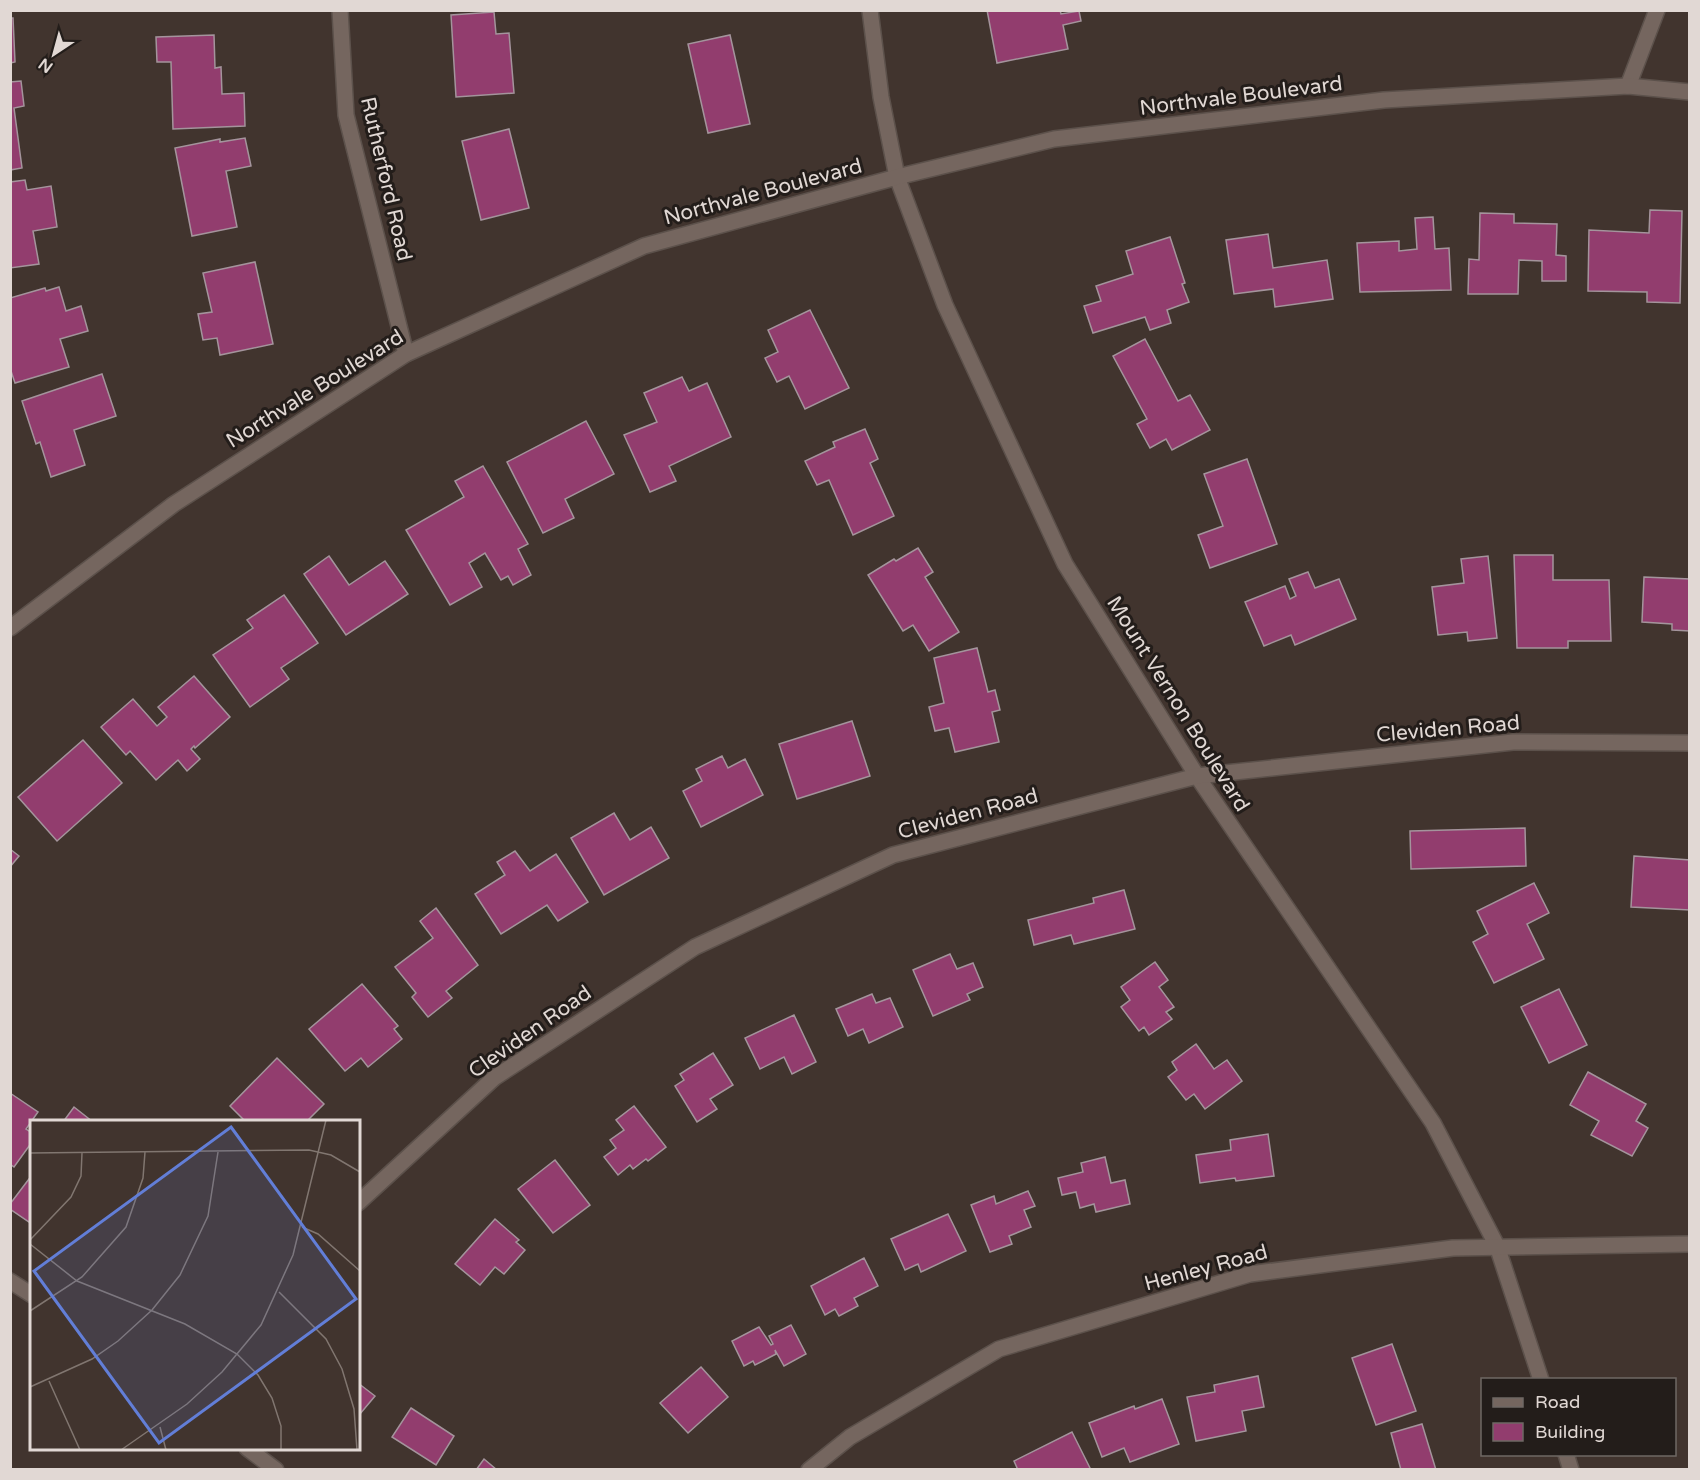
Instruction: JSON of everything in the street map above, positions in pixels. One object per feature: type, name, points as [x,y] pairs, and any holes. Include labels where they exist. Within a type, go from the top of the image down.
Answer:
[{"type":"street","name":"Rutherford Road","points":[[340,10],[346,115],[406,354]]},
{"type":"street","name":"Mount Vernon Boulevard","points":[[870,10],[881,97],[897,177],[945,305],[1065,564],[1197,776],[1433,1123],[1497,1246],[1541,1378]]},
{"type":"street","points":[[1628,86],[1657,10]]},
{"type":"street","name":"Northvale Boulevard","points":[[10,628],[174,504],[406,354],[644,246],[897,177],[1066,137],[1384,100],[1628,86],[1689,92]]},
{"type":"street","name":"Cleviden Road","points":[[360,1201],[494,1078],[695,947],[893,855],[1197,776],[1513,742],[1689,743]]},
{"type":"street","name":"Henley Road","points":[[809,1470],[849,1437],[999,1348],[1250,1274],[1453,1248],[1689,1244]]},
{"type":"street","points":[[10,1281],[30,1294]]},
{"type":"street","points":[[248,1450],[276,1470]]},
{"type":"building","points":[[987,10],[1060,10],[1061,14],[1079,11],[1081,21],[1063,25],[1068,49],[997,63]]},
{"type":"building","points":[[494,12],[496,34],[509,33],[514,93],[456,97],[451,15]]},
{"type":"building","points":[[10,18],[13,18],[15,62],[10,63]]},
{"type":"building","points":[[214,35],[215,68],[221,67],[222,94],[244,93],[245,126],[173,129],[171,62],[157,62],[156,37]]},
{"type":"building","points":[[730,35],[750,124],[708,133],[688,44]]},
{"type":"building","points":[[21,81],[24,106],[14,108],[22,168],[10,170],[10,82]]},
{"type":"building","points":[[509,129],[529,208],[481,220],[462,141]]},
{"type":"building","points":[[245,138],[251,166],[226,171],[237,227],[192,236],[175,148],[220,139],[220,142]]},
{"type":"building","points":[[25,180],[27,190],[51,186],[57,227],[33,231],[39,264],[10,268],[10,182]]},
{"type":"building","points":[[1650,210],[1682,211],[1680,303],[1647,302],[1647,292],[1588,291],[1589,230],[1649,233]]},
{"type":"building","points":[[1480,213],[1514,214],[1514,223],[1557,224],[1556,255],[1566,256],[1566,281],[1542,281],[1542,261],[1519,260],[1518,294],[1468,294],[1469,259],[1479,260]]},
{"type":"building","points":[[1433,217],[1435,249],[1449,248],[1451,290],[1360,292],[1357,243],[1399,241],[1399,251],[1417,249],[1415,218]]},
{"type":"building","points":[[1268,234],[1273,268],[1327,260],[1333,299],[1275,307],[1273,289],[1234,294],[1226,240]]},
{"type":"building","points":[[1170,237],[1189,302],[1167,310],[1171,323],[1150,330],[1145,317],[1093,333],[1084,306],[1101,301],[1096,286],[1133,274],[1126,251]]},
{"type":"building","points":[[255,262],[273,344],[220,355],[217,338],[203,340],[198,314],[212,312],[203,273]]},
{"type":"building","points":[[59,287],[66,311],[81,306],[88,331],[60,339],[69,367],[15,383],[10,368],[10,298],[45,288],[46,291]]},
{"type":"building","points":[[810,310],[849,388],[805,409],[789,376],[777,382],[765,358],[778,352],[768,330]]},
{"type":"building","points":[[1145,339],[1178,401],[1190,395],[1210,430],[1172,450],[1166,439],[1150,448],[1137,424],[1147,419],[1113,356]]},
{"type":"building","points":[[102,374],[116,416],[74,430],[85,465],[51,477],[40,442],[36,444],[22,401]]},
{"type":"building","points":[[682,377],[689,391],[707,383],[731,437],[669,466],[676,481],[650,492],[624,435],[657,422],[644,393]]},
{"type":"building","points":[[586,421],[614,474],[565,499],[574,518],[543,533],[507,462]]},
{"type":"building","points":[[865,429],[878,459],[870,463],[894,516],[853,535],[829,480],[817,485],[805,461],[835,447],[833,442]]},
{"type":"building","points":[[1247,459],[1277,544],[1210,568],[1198,535],[1223,526],[1204,474]]},
{"type":"building","points":[[483,466],[528,544],[518,549],[531,575],[513,585],[508,576],[501,580],[485,553],[469,563],[482,587],[450,605],[406,530],[464,497],[455,481]]},
{"type":"building","points":[[918,548],[933,572],[925,577],[959,632],[929,651],[913,625],[903,631],[868,575]]},
{"type":"building","points":[[1514,555],[1553,555],[1553,580],[1609,580],[1611,641],[1568,641],[1568,648],[1517,648]]},
{"type":"building","points":[[329,556],[349,585],[385,561],[408,594],[346,635],[304,574]]},
{"type":"building","points":[[1488,556],[1497,638],[1468,641],[1467,632],[1438,635],[1432,587],[1464,583],[1461,559]]},
{"type":"building","points":[[1308,572],[1315,588],[1339,579],[1356,619],[1295,645],[1291,635],[1264,646],[1245,602],[1285,586],[1290,599],[1296,596],[1289,579]]},
{"type":"building","points":[[1644,577],[1690,579],[1690,631],[1672,630],[1672,624],[1642,622]]},
{"type":"building","points":[[284,595],[318,643],[281,668],[289,679],[250,707],[213,655],[253,628],[247,620]]},
{"type":"building","points":[[977,648],[988,692],[995,690],[1000,710],[992,712],[999,742],[955,752],[949,728],[935,731],[929,707],[944,703],[934,658]]},
{"type":"building","points":[[194,676],[230,717],[191,749],[200,759],[187,771],[178,760],[156,780],[130,751],[126,755],[101,727],[133,699],[157,726],[167,717],[158,707]]},
{"type":"building","points":[[852,721],[870,776],[797,799],[779,744]]},
{"type":"building","points":[[83,740],[122,783],[57,841],[18,797]]},
{"type":"building","points":[[722,756],[728,768],[745,759],[763,795],[701,827],[683,791],[702,781],[696,769]]},
{"type":"building","points":[[614,813],[630,840],[651,827],[669,858],[604,895],[571,838]]},
{"type":"building","points":[[1525,828],[1526,866],[1411,869],[1410,831]]},
{"type":"building","points":[[10,849],[19,856],[10,867]]},
{"type":"building","points":[[515,851],[530,871],[556,854],[588,902],[558,921],[547,905],[501,934],[475,894],[505,875],[497,862]]},
{"type":"building","points":[[1634,856],[1690,860],[1690,910],[1631,907]]},
{"type":"building","points":[[1534,883],[1549,913],[1527,924],[1544,959],[1494,983],[1473,942],[1488,934],[1477,911]]},
{"type":"building","points":[[1124,890],[1135,929],[1074,944],[1071,935],[1034,945],[1028,920],[1094,903],[1093,898]]},
{"type":"building","points":[[436,908],[478,965],[446,991],[452,998],[428,1017],[412,997],[416,993],[395,967],[433,938],[420,921]]},
{"type":"building","points":[[950,954],[957,969],[973,963],[983,987],[967,994],[970,1000],[933,1016],[913,970]]},
{"type":"building","points":[[1155,962],[1168,980],[1159,987],[1174,1007],[1166,1012],[1172,1019],[1149,1035],[1144,1027],[1139,1031],[1121,1007],[1130,1000],[1121,987]]},
{"type":"building","points":[[362,984],[398,1026],[394,1029],[402,1039],[368,1067],[361,1058],[345,1071],[309,1029]]},
{"type":"building","points":[[1559,989],[1587,1045],[1549,1063],[1521,1007]]},
{"type":"building","points":[[872,994],[876,1003],[890,998],[903,1027],[869,1043],[863,1029],[848,1036],[836,1009]]},
{"type":"building","points":[[794,1015],[816,1062],[792,1074],[784,1057],[760,1069],[745,1038]]},
{"type":"building","points":[[1196,1044],[1214,1069],[1227,1060],[1242,1081],[1205,1109],[1194,1094],[1186,1100],[1168,1077],[1177,1070],[1172,1062]]},
{"type":"building","points":[[713,1053],[733,1085],[710,1099],[717,1109],[697,1122],[675,1086],[684,1080],[680,1074]]},
{"type":"building","points":[[277,1058],[324,1104],[308,1120],[244,1120],[230,1106]]},
{"type":"building","points":[[1588,1072],[1646,1104],[1636,1121],[1648,1128],[1632,1156],[1591,1135],[1599,1121],[1570,1105]]},
{"type":"building","points":[[10,1093],[38,1112],[30,1120],[26,1129],[30,1132],[30,1145],[14,1167],[10,1164]]},
{"type":"building","points":[[634,1106],[666,1147],[648,1161],[646,1159],[633,1169],[630,1165],[618,1175],[604,1157],[616,1148],[610,1140],[624,1130],[616,1120]]},
{"type":"building","points":[[74,1107],[90,1120],[64,1120]]},
{"type":"building","points":[[1268,1134],[1274,1176],[1200,1183],[1196,1155],[1231,1150],[1230,1140]]},
{"type":"building","points":[[1105,1157],[1111,1183],[1125,1180],[1130,1204],[1096,1212],[1094,1204],[1080,1208],[1076,1192],[1062,1195],[1058,1178],[1083,1172],[1081,1163]]},
{"type":"building","points":[[555,1160],[590,1205],[553,1233],[518,1189]]},
{"type":"building","points":[[30,1178],[30,1223],[10,1209],[10,1204]]},
{"type":"building","points":[[1028,1191],[1035,1206],[1024,1210],[1031,1227],[1009,1236],[1012,1244],[990,1252],[971,1205],[994,1196],[996,1204]]},
{"type":"building","points":[[948,1214],[966,1251],[921,1272],[918,1264],[905,1270],[891,1239]]},
{"type":"building","points":[[495,1219],[519,1240],[516,1242],[525,1250],[504,1274],[495,1267],[480,1285],[455,1264]]},
{"type":"building","points":[[864,1258],[878,1286],[854,1298],[858,1306],[839,1316],[835,1309],[825,1315],[811,1286]]},
{"type":"building","points":[[791,1325],[806,1354],[784,1366],[775,1350],[776,1354],[755,1365],[753,1361],[744,1366],[732,1341],[759,1327],[771,1345],[773,1344],[769,1336]]},
{"type":"building","points":[[1392,1344],[1416,1411],[1376,1425],[1352,1358]]},
{"type":"building","points":[[701,1367],[728,1397],[688,1433],[660,1403]]},
{"type":"building","points":[[1258,1376],[1264,1407],[1242,1411],[1246,1431],[1196,1441],[1187,1397],[1215,1392],[1214,1385]]},
{"type":"building","points":[[360,1385],[375,1396],[360,1414]]},
{"type":"building","points":[[1162,1399],[1179,1444],[1130,1462],[1124,1448],[1102,1457],[1089,1423],[1134,1406],[1135,1409]]},
{"type":"building","points":[[411,1408],[454,1436],[436,1465],[392,1437]]},
{"type":"building","points":[[1422,1424],[1436,1470],[1401,1470],[1391,1433]]},
{"type":"building","points":[[1072,1432],[1091,1470],[1018,1470],[1014,1461]]},
{"type":"building","points":[[484,1459],[497,1470],[476,1470]]}]
